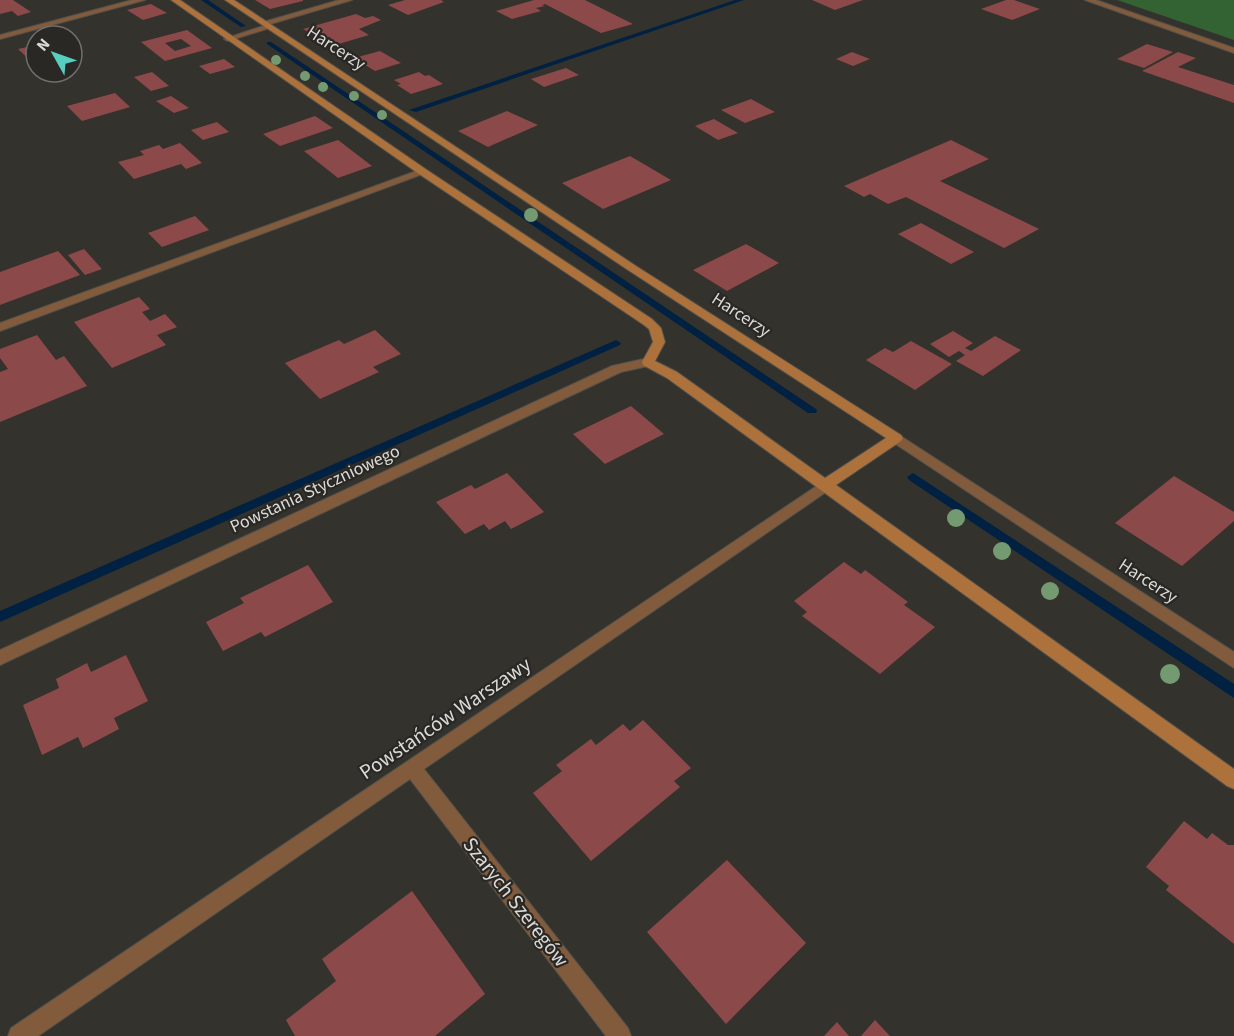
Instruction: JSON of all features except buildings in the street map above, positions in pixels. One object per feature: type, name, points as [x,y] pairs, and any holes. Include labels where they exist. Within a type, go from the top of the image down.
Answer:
[{"type":"street","points":[[0,37],[141,0]]},
{"type":"street","points":[[175,0],[228,39],[655,328],[659,342],[648,362],[672,375],[1234,780]]},
{"type":"street","name":"Harcerzy","points":[[229,0],[632,268],[896,438],[1234,661]]},
{"type":"street","points":[[228,39],[348,0]]},
{"type":"street","points":[[1089,0],[1234,51]]},
{"type":"street","points":[[0,327],[423,172]]},
{"type":"street","name":"Powstania Styczniowego","points":[[0,658],[617,369],[648,362]]},
{"type":"street","name":"Powstańców Warszawy","points":[[19,1036],[896,438]]},
{"type":"street","name":"Szarych Szeregów","points":[[412,768],[620,1036]]},
{"type":"green space","points":[[1117,0],[1234,0],[1234,40]]},
{"type":"waterway","points":[[204,0],[243,26]]},
{"type":"waterway","points":[[413,110],[741,0]]},
{"type":"waterway","points":[[269,43],[812,411]]},
{"type":"waterway","points":[[0,617],[616,343]]},
{"type":"waterway","points":[[913,477],[1234,692]]}]
